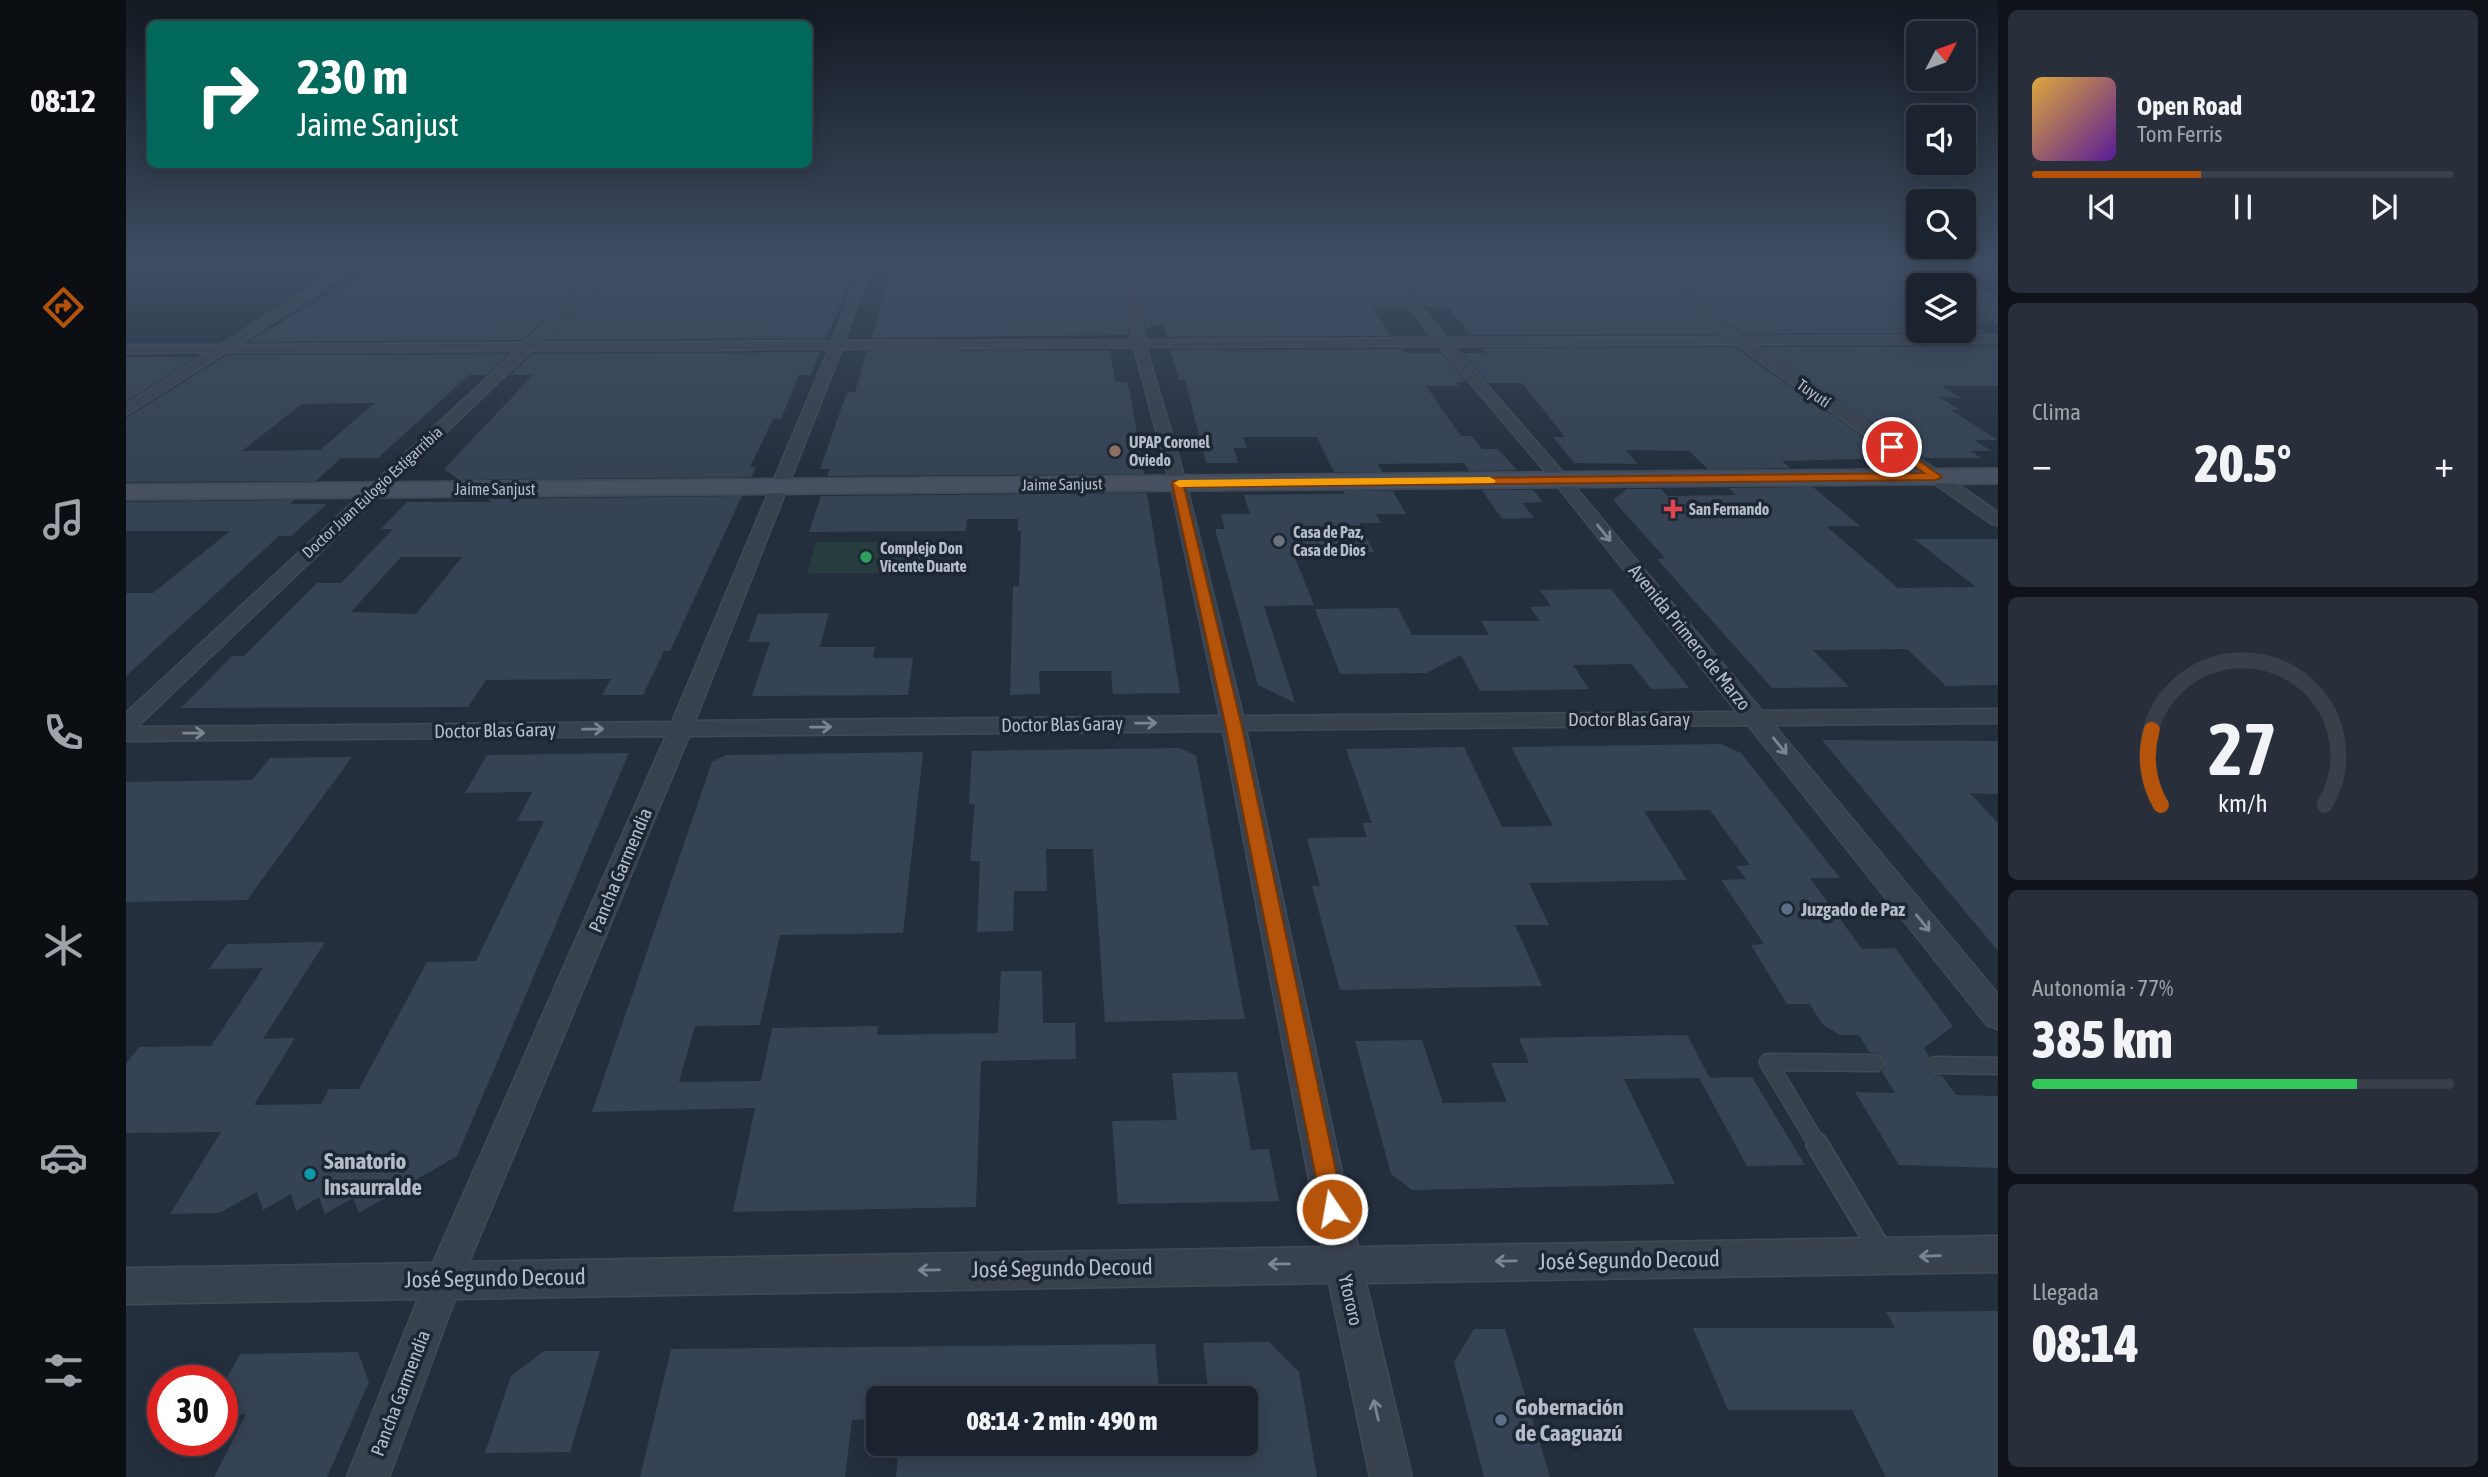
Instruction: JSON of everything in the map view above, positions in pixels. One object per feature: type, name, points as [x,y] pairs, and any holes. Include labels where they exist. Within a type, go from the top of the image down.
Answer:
[{"type":"main road","name":"Jaime Sanjust","points":[[126,492],[1998,476]]},
{"type":"street","points":[[126,411],[253,330]]},
{"type":"street","name":"Doctor Juan Eulogio Estigarribia","points":[[126,725],[545,330]]},
{"type":"street","name":"Pancha Garmendia","points":[[368,1477],[444,1279],[681,728],[842,330]]},
{"type":"street","name":"Ytororo","points":[[1137,330],[1178,483],[1233,723],[1343,1263],[1391,1477]]},
{"type":"street","name":"Avenida Primero de Marzo","points":[[1433,330],[1757,718],[1998,1016]]},
{"type":"street","name":"Tuyutí","points":[[1724,330],[1998,520]]},
{"type":"street","points":[[126,349],[1998,339]]},
{"type":"street","name":"Doctor Blas Garay","points":[[126,734],[1998,716]]},
{"type":"street","name":"José Segundo Decoud","points":[[126,1286],[1343,1263],[1998,1254]]},
{"type":"lane","points":[[1876,1063],[1768,1062],[1884,1257]]},
{"type":"lane","points":[[1935,1065],[1998,1066]]},
{"type":"green space","name":"Complejo Don Vicente Duarte","points":[[816,542],[923,542],[918,573],[807,573]]},
{"type":"building","points":[[268,330],[534,330],[523,340],[247,342]]},
{"type":"building","points":[[556,330],[829,330],[826,338],[546,340]]},
{"type":"building","points":[[874,330],[1129,330],[1129,335],[871,338]]},
{"type":"building","points":[[1165,330],[1388,330],[1392,336],[1167,337]]},
{"type":"building","points":[[1467,330],[1712,330],[1717,334],[1471,335]]},
{"type":"building","points":[[1737,330],[1906,330],[1906,333],[1742,334]]},
{"type":"building","points":[[1998,346],[1998,386],[1942,386],[1961,398],[1939,397],[1960,410],[1951,410],[1998,440],[1974,440],[1992,451],[1971,451],[1981,458],[1923,458],[1760,347]]},
{"type":"building","points":[[1734,347],[1894,458],[1782,461],[1790,468],[1708,469],[1689,451],[1626,450],[1638,464],[1574,463],[1553,437],[1565,437],[1522,383],[1488,383],[1463,353],[1485,353],[1482,348]]},
{"type":"building","points":[[1402,349],[1405,353],[1442,353],[1466,382],[1456,382],[1459,386],[1426,386],[1461,436],[1472,436],[1482,449],[1498,449],[1517,470],[1469,471],[1464,463],[1378,464],[1382,472],[1334,472],[1317,437],[1243,437],[1247,448],[1234,448],[1238,463],[1206,463],[1185,380],[1179,380],[1170,350]]},
{"type":"building","points":[[1110,350],[1115,382],[1127,382],[1130,392],[1144,474],[827,476],[830,469],[820,469],[847,392],[855,392],[867,351]]},
{"type":"building","points":[[820,352],[811,375],[799,375],[781,419],[773,419],[750,467],[756,467],[751,477],[459,480],[444,469],[533,375],[510,375],[532,354]]},
{"type":"building","points":[[509,354],[486,375],[469,375],[378,458],[341,458],[316,481],[126,482],[126,418],[227,355]],"holes":[[[375,403],[320,450],[242,451],[302,404]]]},
{"type":"building","points":[[126,357],[196,357],[126,402]]},
{"type":"building","points":[[1813,487],[1860,526],[1826,526],[1898,588],[1976,587],[1914,539],[1998,539],[1998,685],[1946,686],[1907,649],[1813,650],[1849,687],[1772,688],[1657,559],[1665,558],[1613,500],[1627,489],[1661,489],[1667,496],[1736,495],[1729,488]]},
{"type":"building","points":[[1482,490],[1533,490],[1543,502],[1522,503],[1534,518],[1502,519]]},
{"type":"building","points":[[1343,491],[1393,491],[1406,514],[1376,514],[1381,523],[1359,523],[1374,552],[1293,553],[1314,605],[1264,606],[1295,703],[1258,685],[1215,529],[1225,529],[1221,514],[1250,514],[1244,495],[1345,494]]},
{"type":"building","points":[[1147,493],[1180,693],[1113,694],[1111,671],[1039,671],[1040,694],[1010,695],[1013,586],[1019,586],[1021,531],[1018,531],[1018,519],[967,519],[966,531],[809,532],[821,496]]},
{"type":"building","points":[[742,496],[670,651],[664,651],[643,695],[602,695],[611,679],[486,680],[468,707],[181,708],[232,656],[244,656],[317,583],[341,583],[393,529],[381,529],[407,502],[492,502],[488,499]],"holes":[[[401,557],[462,557],[416,614],[351,612]]]},
{"type":"building","points":[[294,500],[290,504],[327,504],[291,536],[279,536],[126,676],[126,593],[153,593],[230,531],[126,531],[126,502]]},
{"type":"building","points":[[1611,589],[1689,688],[1651,689],[1632,664],[1573,665],[1589,689],[1480,691],[1461,655],[1426,673],[1340,674],[1315,609],[1398,608],[1412,635],[1489,635],[1481,621],[1540,621],[1530,607],[1551,606],[1540,590]]},
{"type":"building","points":[[829,613],[820,647],[875,647],[873,658],[913,658],[908,695],[752,696],[770,642],[748,642],[758,614]]},
{"type":"building","points":[[1822,740],[1998,741],[1998,794],[1970,793],[1998,823],[1998,951]]},
{"type":"building","points":[[1721,744],[1741,753],[1840,878],[1810,878],[1862,949],[1895,948],[1953,1026],[1924,1048],[1929,1056],[1926,1069],[1930,1074],[1942,1076],[1956,1095],[1998,1096],[1998,1168],[1899,1165],[1855,1092],[1895,1093],[1882,1072],[1885,1058],[1881,1054],[1869,1052],[1859,1035],[1840,1035],[1822,1024],[1810,1004],[1787,1004],[1751,945],[1764,944],[1721,880],[1746,879],[1736,866],[1750,865],[1710,810],[1644,811],[1687,880],[1529,883],[1549,925],[1515,925],[1542,986],[1340,990],[1312,886],[1320,886],[1307,838],[1367,837],[1362,823],[1372,823],[1346,749],[1464,747],[1502,827],[1553,826],[1511,747]]},
{"type":"building","points":[[1180,748],[1196,756],[1245,1019],[1105,1022],[1093,849],[1046,849],[1047,891],[1014,891],[1013,931],[977,932],[980,861],[970,861],[975,804],[969,804],[972,751]]},
{"type":"building","points":[[923,752],[903,933],[780,935],[760,1025],[695,1026],[679,1082],[761,1081],[772,1028],[878,1026],[877,1035],[998,1033],[1001,971],[1042,971],[1043,1023],[1075,1023],[1076,1059],[981,1061],[976,1207],[733,1212],[755,1108],[592,1112],[712,762],[726,755]]},
{"type":"building","points":[[629,753],[457,1156],[359,1213],[353,1198],[325,1214],[319,1197],[296,1211],[291,1194],[263,1210],[257,1192],[219,1213],[170,1214],[221,1132],[126,1133],[126,1064],[139,1047],[211,1046],[263,968],[209,969],[227,944],[325,942],[263,1039],[295,1038],[254,1105],[321,1104],[329,1089],[359,1089],[427,962],[476,961],[544,821],[517,821],[532,792],[465,793],[487,755]]},
{"type":"building","points":[[352,757],[247,900],[126,902],[126,782],[252,780],[270,758]]},
{"type":"building","points":[[1687,1035],[1710,1078],[1624,1079],[1675,1184],[1412,1190],[1391,1174],[1355,1041],[1422,1040],[1443,1103],[1507,1102],[1491,1063],[1529,1063],[1519,1038]]},
{"type":"building","points":[[1237,1072],[1251,1150],[1269,1149],[1279,1201],[1118,1204],[1112,1121],[1177,1120],[1172,1073]]},
{"type":"building","points":[[1752,1077],[1805,1165],[1747,1166],[1699,1078]]},
{"type":"building","points":[[1998,1311],[1998,1477],[1886,1477],[1852,1410],[1728,1410],[1693,1328],[1895,1328],[1886,1312]]},
{"type":"building","name":"Gobernación de Caaguazú","points":[[1474,1329],[1505,1329],[1550,1477],[1484,1477],[1454,1362]]},
{"type":"building","points":[[1269,1342],[1299,1372],[1317,1477],[896,1477],[898,1456],[1258,1456],[1258,1386],[1208,1386],[1203,1343]]},
{"type":"building","points":[[1155,1344],[1159,1386],[866,1386],[866,1419],[852,1420],[845,1477],[640,1477],[671,1349]]},
{"type":"building","points":[[544,1351],[600,1351],[570,1452],[485,1453],[511,1376]]},
{"type":"building","points":[[358,1352],[369,1382],[327,1477],[214,1477],[225,1456],[238,1456],[238,1430],[246,1414],[238,1414],[238,1365],[234,1365],[240,1354]]},
{"type":"slow traffic","points":[[1179,483],[1490,481]]},
{"type":"place","name":"UPAP Coronel Oviedo","points":[[1115,451]]},
{"type":"place","name":"San Fernando","points":[[1673,509]]},
{"type":"place","name":"Casa de Paz, Casa de Dios","points":[[1279,541]]},
{"type":"place","name":"Complejo Don Vicente Duarte","points":[[866,557]]},
{"type":"place","name":"Juzgado de Paz","points":[[1787,909]]},
{"type":"place","name":"Sanatorio Insaurralde","points":[[310,1174]]},
{"type":"place","name":"Gobernación de Caaguazú","points":[[1501,1420]]},
{"type":"route","points":[[1332,1209],[1233,723],[1178,483],[1936,477],[1892,447]]}]
